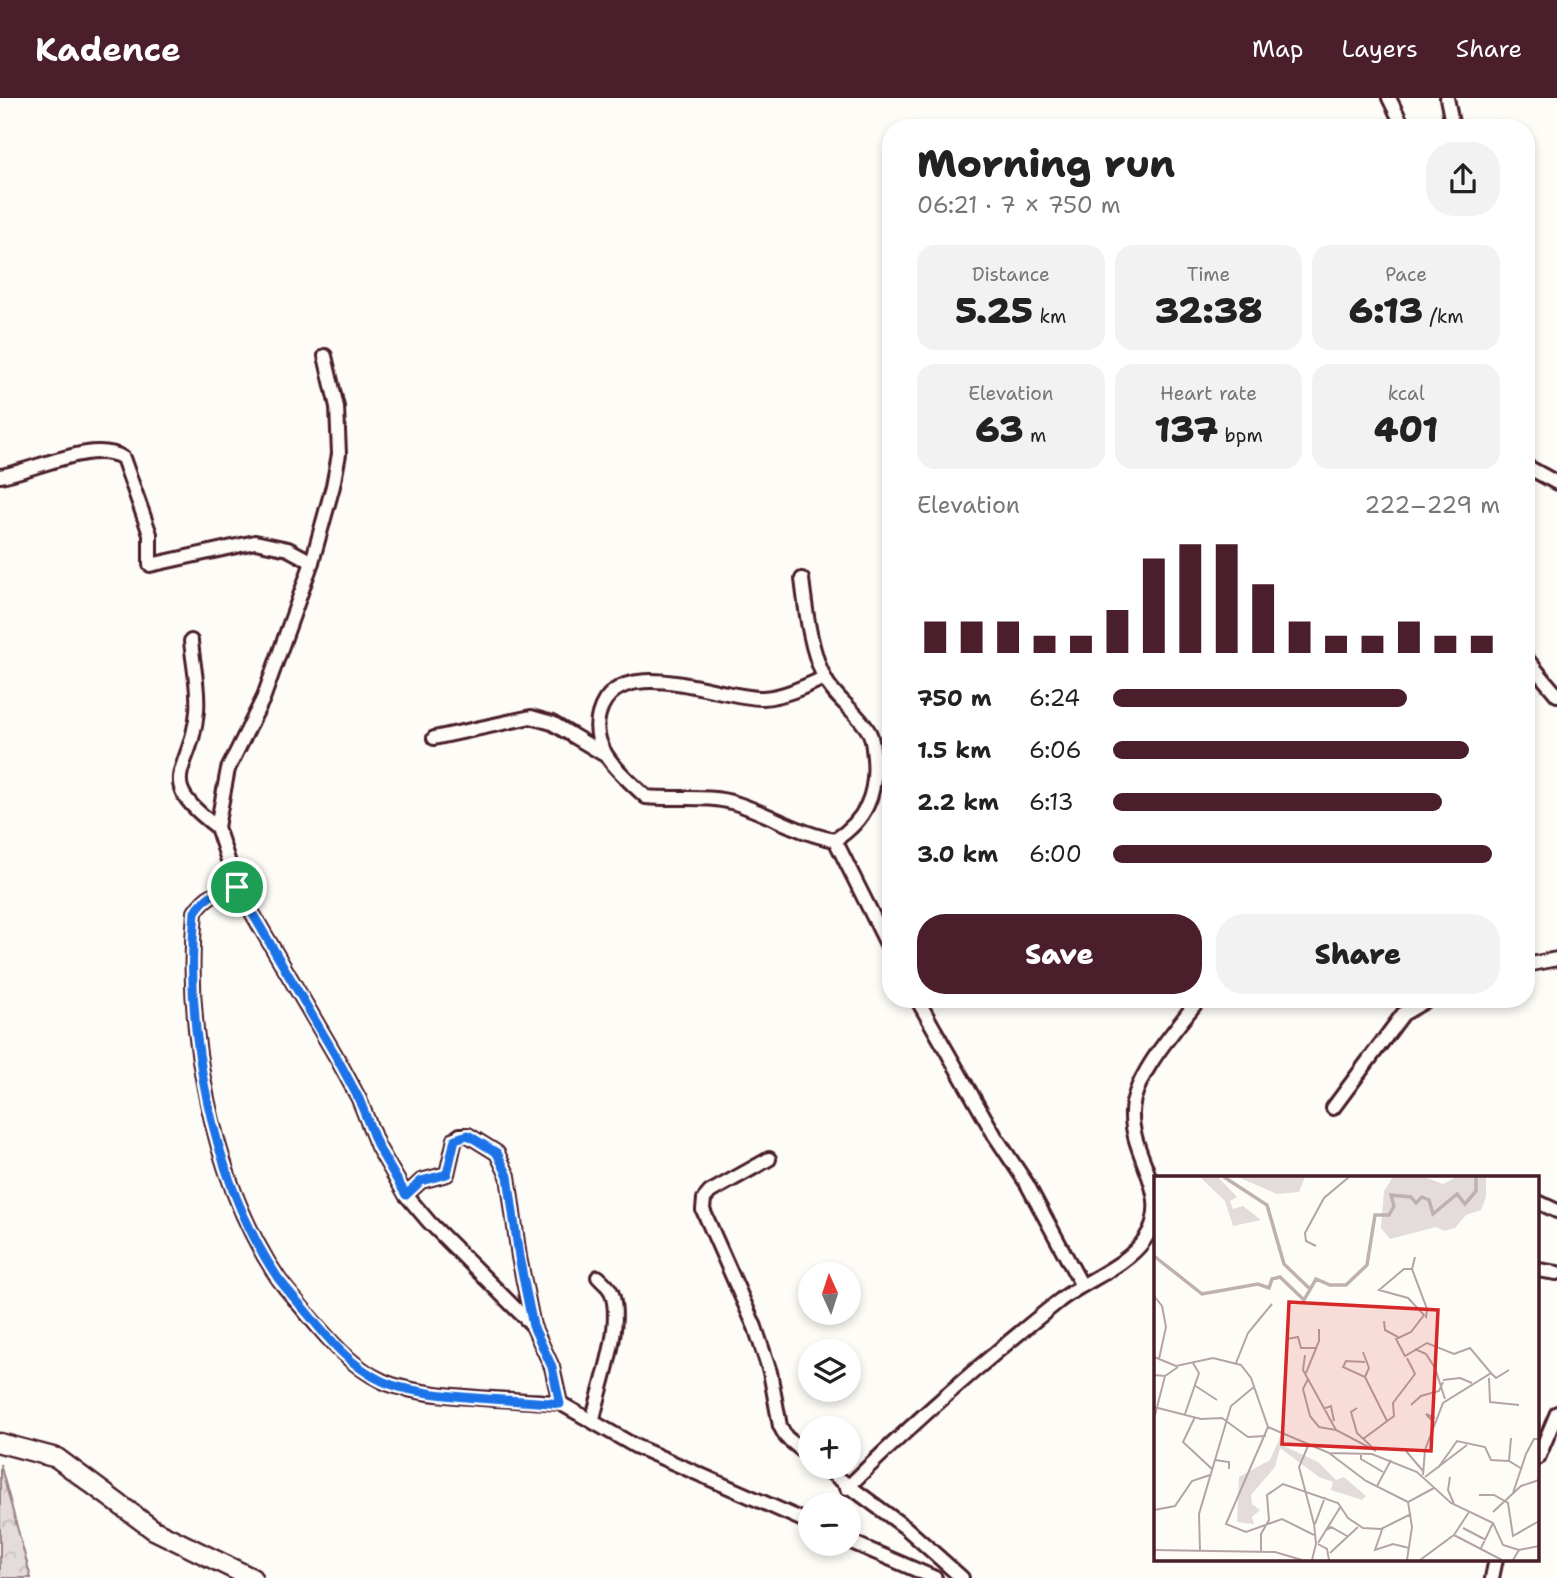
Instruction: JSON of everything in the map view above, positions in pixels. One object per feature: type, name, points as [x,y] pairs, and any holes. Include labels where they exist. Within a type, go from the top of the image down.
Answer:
[{"type":"main road","points":[[0,1443],[57,1458],[154,1530],[253,1578]]},
{"type":"street","points":[[1389,98],[1400,119]]},
{"type":"street","points":[[1447,98],[1451,119]]},
{"type":"street","points":[[325,356],[337,407],[339,454],[312,562],[263,699],[228,769],[218,827],[237,887],[359,1099],[378,1147],[406,1195],[429,1222],[533,1326]]},
{"type":"street","points":[[0,476],[77,455],[105,450],[114,452],[123,458],[150,534],[150,565],[255,542],[288,549],[312,562]]},
{"type":"street","points":[[1535,471],[1557,483]]},
{"type":"street","points":[[433,738],[531,717],[552,723],[605,755],[646,797],[714,798],[738,804],[814,836],[835,839],[852,829],[866,812],[875,773],[871,734],[824,678],[813,639],[802,579]]},
{"type":"street","points":[[191,641],[197,713],[178,778],[181,793],[192,808],[218,827]]},
{"type":"street","points":[[1535,669],[1557,695]]},
{"type":"street","points":[[605,755],[597,721],[602,703],[613,690],[628,682],[653,680],[683,683],[747,698],[768,698],[824,678]]},
{"type":"street","points":[[835,839],[882,934]]},
{"type":"street","points":[[237,887],[215,892],[202,902],[195,912],[192,998],[197,1041],[224,1162],[246,1219],[278,1278],[329,1340],[354,1363],[383,1381],[423,1391],[560,1404],[593,1419],[635,1446],[798,1518]]},
{"type":"street","points":[[1535,963],[1557,959]]},
{"type":"street","points":[[922,1008],[995,1136],[1027,1184],[1081,1284]]},
{"type":"street","points":[[1154,1189],[1133,1135],[1135,1093],[1161,1050],[1192,1008]]},
{"type":"street","points":[[1333,1108],[1403,1014],[1413,1008]]},
{"type":"street","points":[[406,1195],[421,1181],[447,1174],[455,1139],[460,1135],[468,1135],[497,1153],[508,1176],[519,1257],[533,1326],[552,1367],[560,1404]]},
{"type":"street","points":[[769,1159],[710,1192],[704,1199],[703,1210],[755,1327],[770,1372],[780,1426],[786,1437],[798,1447]]},
{"type":"street","points":[[1540,1203],[1557,1212]]},
{"type":"street","points":[[847,1488],[913,1422],[1081,1284],[1133,1252],[1153,1224],[1154,1214]]},
{"type":"street","points":[[593,1419],[614,1327],[615,1306],[611,1291],[598,1277]]},
{"type":"street","points":[[1540,1453],[1557,1413]]},
{"type":"street","points":[[836,1479],[906,1528],[962,1578]]},
{"type":"street","points":[[861,1546],[935,1578]]},
{"type":"street","points":[[1492,1578],[1496,1560]]},
{"type":"green space","points":[[0,1464],[31,1578],[0,1578]]},
{"type":"route","points":[[237,887],[337,1058],[359,1099],[378,1147],[406,1195],[421,1181],[447,1174],[455,1139],[460,1135],[468,1135],[497,1153],[508,1176],[519,1257],[533,1326],[541,1338],[552,1367],[560,1404],[423,1391],[383,1381],[354,1363],[329,1340],[278,1278],[246,1219],[224,1162],[197,1041],[192,998],[195,912],[202,902],[215,892],[237,887]]}]
